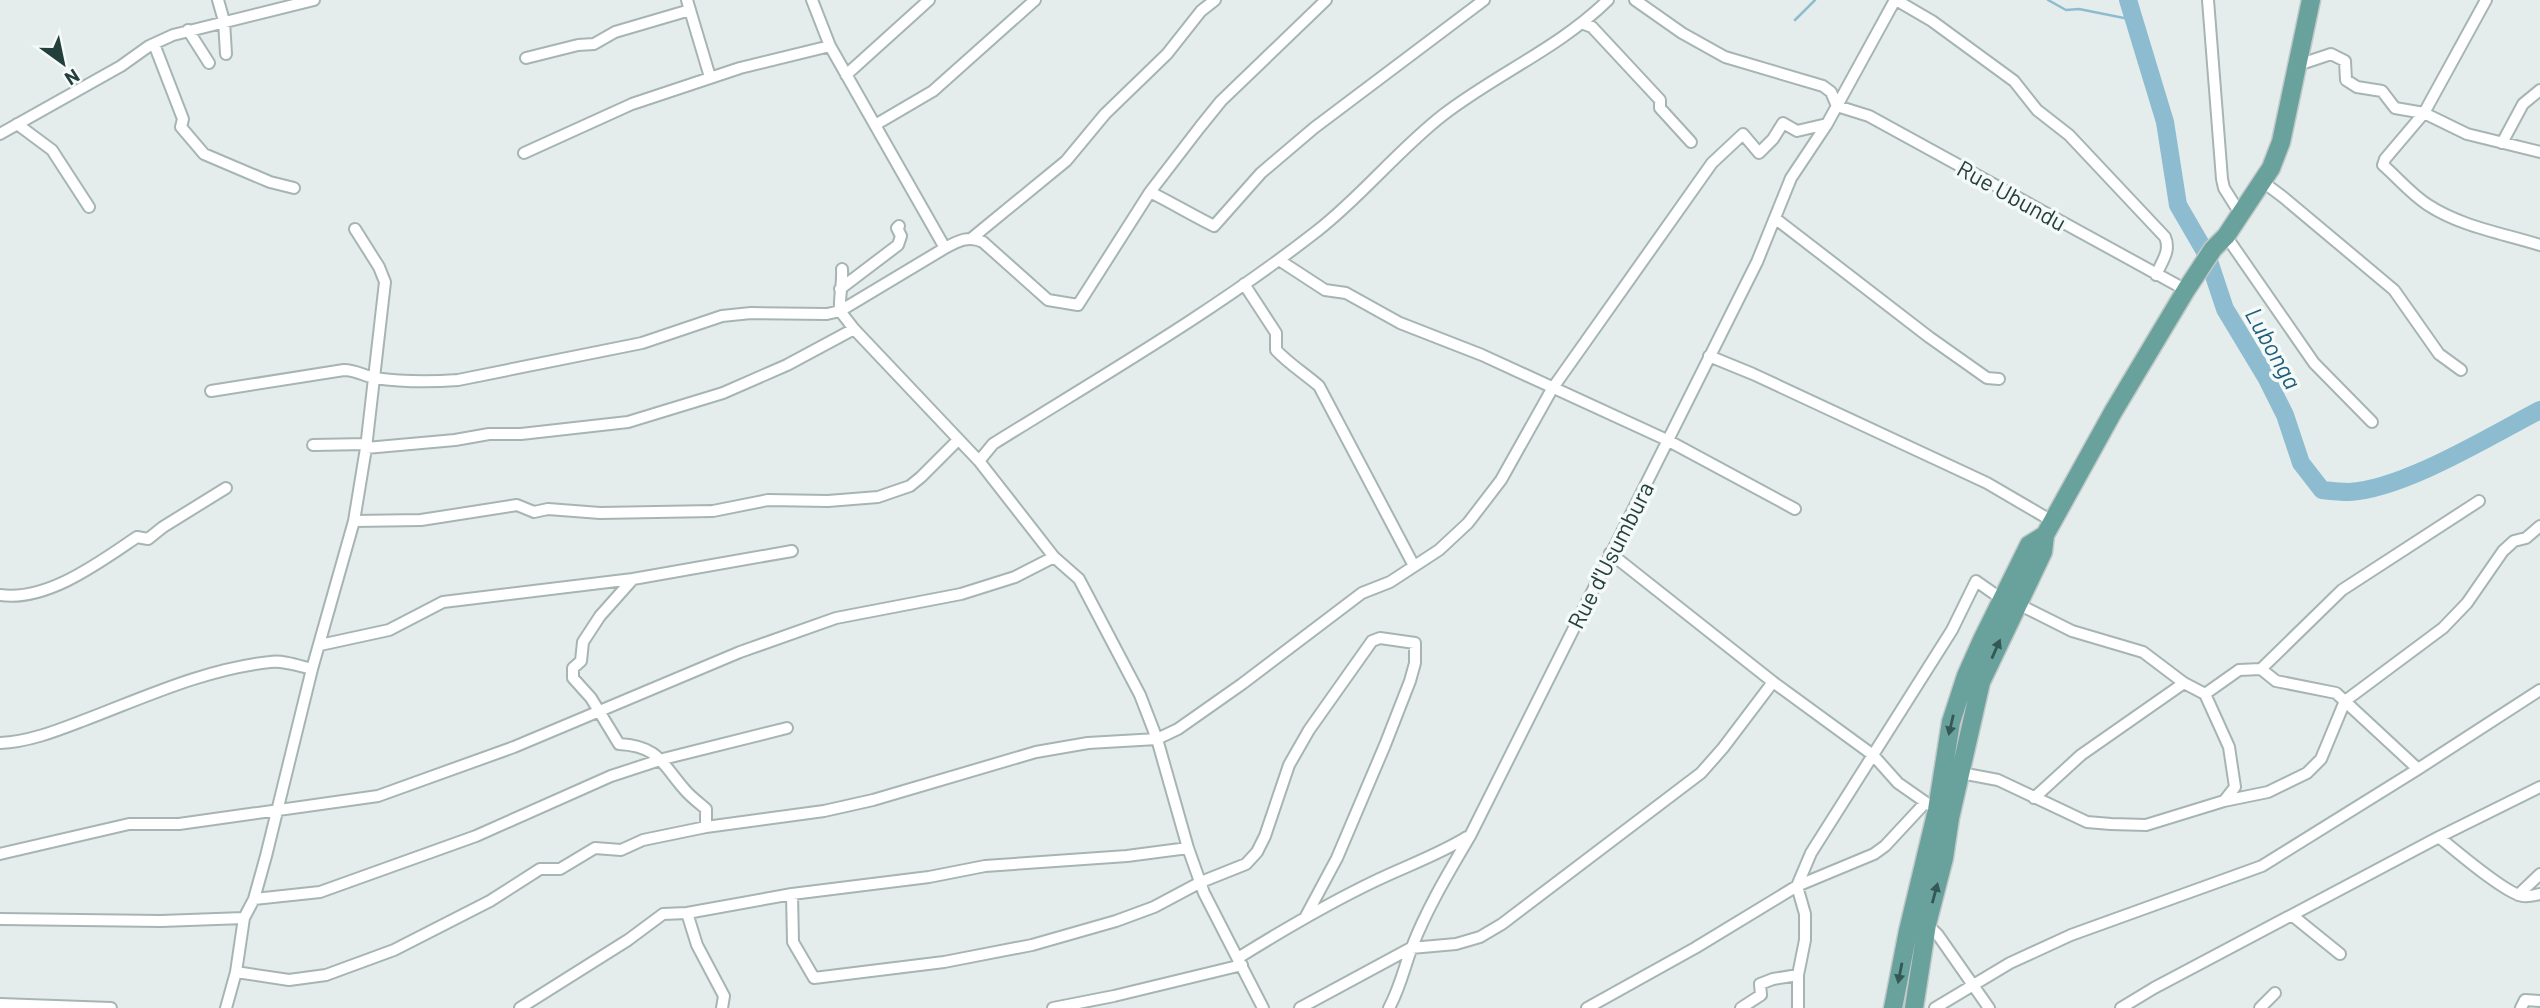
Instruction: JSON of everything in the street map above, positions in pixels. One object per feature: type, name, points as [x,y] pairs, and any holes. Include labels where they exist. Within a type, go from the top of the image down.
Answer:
[{"type":"main road","points":[[1894,1008],[1908,931],[1937,811],[1951,722],[2011,602],[2043,552],[2048,528],[2113,412],[2186,290],[2263,182],[2281,142],[2312,0]]},
{"type":"main road","points":[[1914,1008],[1927,925],[1944,858],[1937,811],[1961,773],[1973,679]]},
{"type":"street","points":[[218,0],[225,21],[226,54]]},
{"type":"street","points":[[0,134],[121,66],[154,44],[188,30],[314,0]]},
{"type":"street","points":[[846,75],[929,0]]},
{"type":"street","points":[[875,125],[933,91],[1035,0]]},
{"type":"street","points":[[972,238],[1066,160],[1105,114],[1167,54],[1201,11],[1216,0]]},
{"type":"street","points":[[211,391],[344,370],[361,372],[372,377],[429,382],[458,380],[642,343],[722,316],[751,313],[827,314],[840,311],[960,240],[972,238],[983,242],[1048,300],[1078,305],[1150,192],[1221,101],[1326,0]]},
{"type":"street","points":[[1150,192],[1214,226],[1261,173],[1314,128],[1484,0]]},
{"type":"street","points":[[979,461],[993,444],[1279,260],[1321,228],[1421,132],[1446,112],[1584,23],[1608,0]]},
{"type":"street","points":[[1635,0],[1682,33],[1725,57],[1823,86],[1831,93],[1837,106]]},
{"type":"street","points":[[1895,0],[1931,21],[2014,81],[2037,110],[2069,135],[2165,237],[2169,246],[2168,253],[2156,275]]},
{"type":"street","name":"Rue d'Usumbura","points":[[1389,1008],[1399,991],[1411,948],[1434,899],[1470,836],[1757,262],[1791,178],[1827,124],[1895,0]]},
{"type":"street","points":[[2208,0],[2222,179],[2224,188],[2241,215]]},
{"type":"street","points":[[2486,0],[2424,113],[2391,151],[2383,165],[2430,206],[2478,229],[2540,245]]},
{"type":"street","points":[[816,2],[830,46],[945,248]]},
{"type":"street","points":[[526,58],[593,44],[615,32],[688,5],[710,77]]},
{"type":"street","points":[[1584,23],[1592,27],[1660,100],[1660,108],[1692,142]]},
{"type":"street","points":[[188,30],[209,63]]},
{"type":"street","points":[[154,44],[183,119],[181,127],[204,154],[270,182],[294,188]]},
{"type":"street","points":[[524,153],[632,104],[710,77],[830,46]]},
{"type":"street","points":[[2298,65],[2331,54],[2345,61],[2346,80],[2357,87],[2382,91],[2395,108],[2424,113],[2467,134],[2540,152]]},
{"type":"street","points":[[2502,143],[2523,104],[2540,90]]},
{"type":"street","name":"Rue Ubundu","points":[[1837,106],[1869,116],[2186,290]]},
{"type":"street","points":[[236,972],[289,980],[326,975],[394,950],[490,901],[540,869],[560,869],[595,848],[621,850],[643,840],[706,827],[824,811],[873,800],[1036,752],[1088,743],[1157,738],[1178,729],[1362,593],[1390,582],[1439,550],[1477,512],[1501,480],[1552,389],[1712,163],[1743,134],[1759,153],[1773,139],[1783,123],[1797,131],[1827,124]]},
{"type":"street","points":[[18,124],[52,150],[89,207]]},
{"type":"street","points":[[2263,182],[2394,290],[2440,354],[2462,370]]},
{"type":"street","points":[[1776,219],[1929,337],[1987,378],[1998,379]]},
{"type":"street","points":[[840,289],[898,246],[901,236],[897,228],[899,226]]},
{"type":"street","points":[[226,1008],[236,972],[244,918],[254,899],[312,669],[354,521],[366,446],[385,282],[379,267],[355,229]]},
{"type":"street","points":[[2227,236],[2314,363],[2372,422]]},
{"type":"street","points":[[1279,260],[1325,290],[1346,293],[1400,323],[1482,355],[1667,440],[1795,509]]},
{"type":"street","points":[[842,269],[840,311],[979,461],[1054,557],[1079,579],[1140,695],[1157,738],[1188,848],[1207,898],[1263,1008]]},
{"type":"street","points":[[1244,284],[1276,333],[1276,350],[1290,365],[1301,370],[1319,386],[1414,566]]},
{"type":"street","points":[[313,445],[366,446],[455,440],[489,434],[521,434],[628,422],[723,393],[786,365],[854,329]]},
{"type":"street","points":[[1709,356],[1987,483],[2048,528]]},
{"type":"street","points":[[354,521],[421,520],[517,505],[534,512],[548,509],[600,513],[713,511],[768,500],[828,501],[877,497],[910,485],[958,440]]},
{"type":"street","points":[[0,595],[34,593],[78,575],[137,537],[148,539],[226,488]]},
{"type":"street","points":[[2261,669],[2342,590],[2479,501]]},
{"type":"street","points":[[1961,773],[1998,780],[2087,822],[2146,825],[2224,801],[2268,792],[2307,773],[2320,759],[2345,701],[2443,628],[2467,603],[2503,551],[2514,541],[2526,538],[2540,526]]},
{"type":"street","points":[[320,645],[389,630],[443,603],[633,579],[792,551]]},
{"type":"street","points":[[1590,1007],[1797,886],[1874,854],[1937,811],[1898,783],[1873,755],[1773,682],[1611,553]]},
{"type":"street","points":[[0,854],[129,824],[179,824],[378,796],[513,747],[740,652],[836,618],[961,594],[1015,577],[1054,557]]},
{"type":"street","points":[[633,579],[583,642],[581,661],[573,668],[573,678],[591,698],[618,744],[635,745],[663,759],[685,791],[706,809],[706,827]]},
{"type":"street","points":[[1798,1008],[1798,975],[1805,940],[1805,914],[1797,886],[1811,853],[1952,630],[1976,582],[2072,631],[2143,652],[2183,683],[2205,694],[2229,747],[2235,787],[2224,801]]},
{"type":"street","points":[[792,894],[793,942],[814,978],[944,962],[1032,945],[1154,907],[1201,882],[1246,864],[1257,852],[1265,835],[1289,765],[1309,730],[1372,641],[1381,638],[1415,643],[1415,663],[1410,681],[1385,745],[1337,858],[1306,916]]},
{"type":"street","points":[[0,743],[15,742],[60,730],[197,677],[232,668],[271,662],[312,669]]},
{"type":"street","points":[[2205,694],[2239,670],[2261,669],[2276,681],[2336,693],[2418,769]]},
{"type":"street","points":[[1300,1008],[1411,948],[1456,944],[1480,937],[1502,924],[1701,773],[1773,682]]},
{"type":"street","points":[[2034,798],[2081,755],[2183,683]]},
{"type":"street","points":[[1935,1008],[2010,962],[2071,935],[2262,866],[2540,690]]},
{"type":"street","points":[[254,899],[320,892],[476,836],[611,776],[663,759],[787,728]]},
{"type":"street","points":[[2121,1008],[2439,837],[2540,787]]},
{"type":"street","points":[[1053,1008],[1114,996],[1240,962],[1306,916],[1470,836]]},
{"type":"street","points":[[2439,837],[2486,875],[2518,895],[2525,897],[2540,894]]},
{"type":"street","points":[[520,1008],[628,940],[663,914],[687,913],[792,894],[929,877],[985,866],[1127,856],[1188,848]]},
{"type":"street","points":[[2518,895],[2540,874]]},
{"type":"street","points":[[687,913],[697,946],[724,996],[722,1008]]},
{"type":"street","points":[[2293,916],[2340,954]]},
{"type":"street","points":[[0,919],[161,921],[244,918]]},
{"type":"street","points":[[1927,925],[1938,935],[1989,1008]]},
{"type":"street","points":[[1741,1008],[1761,996],[1760,984],[1798,975]]},
{"type":"street","points":[[2260,1008],[2275,993]]},
{"type":"street","points":[[2521,1008],[2525,1000],[2540,1002]]},
{"type":"street","points":[[0,1004],[111,1008]]},
{"type":"waterway","points":[[1795,20],[1815,0]]},
{"type":"waterway","points":[[2048,0],[2066,10],[2079,9],[2134,20]]},
{"type":"waterway","name":"Lubonga","points":[[2128,0],[2165,122],[2178,205],[2207,255],[2225,309],[2266,377],[2285,415],[2301,463],[2322,490],[2349,492],[2395,482],[2446,460],[2540,410]]}]
